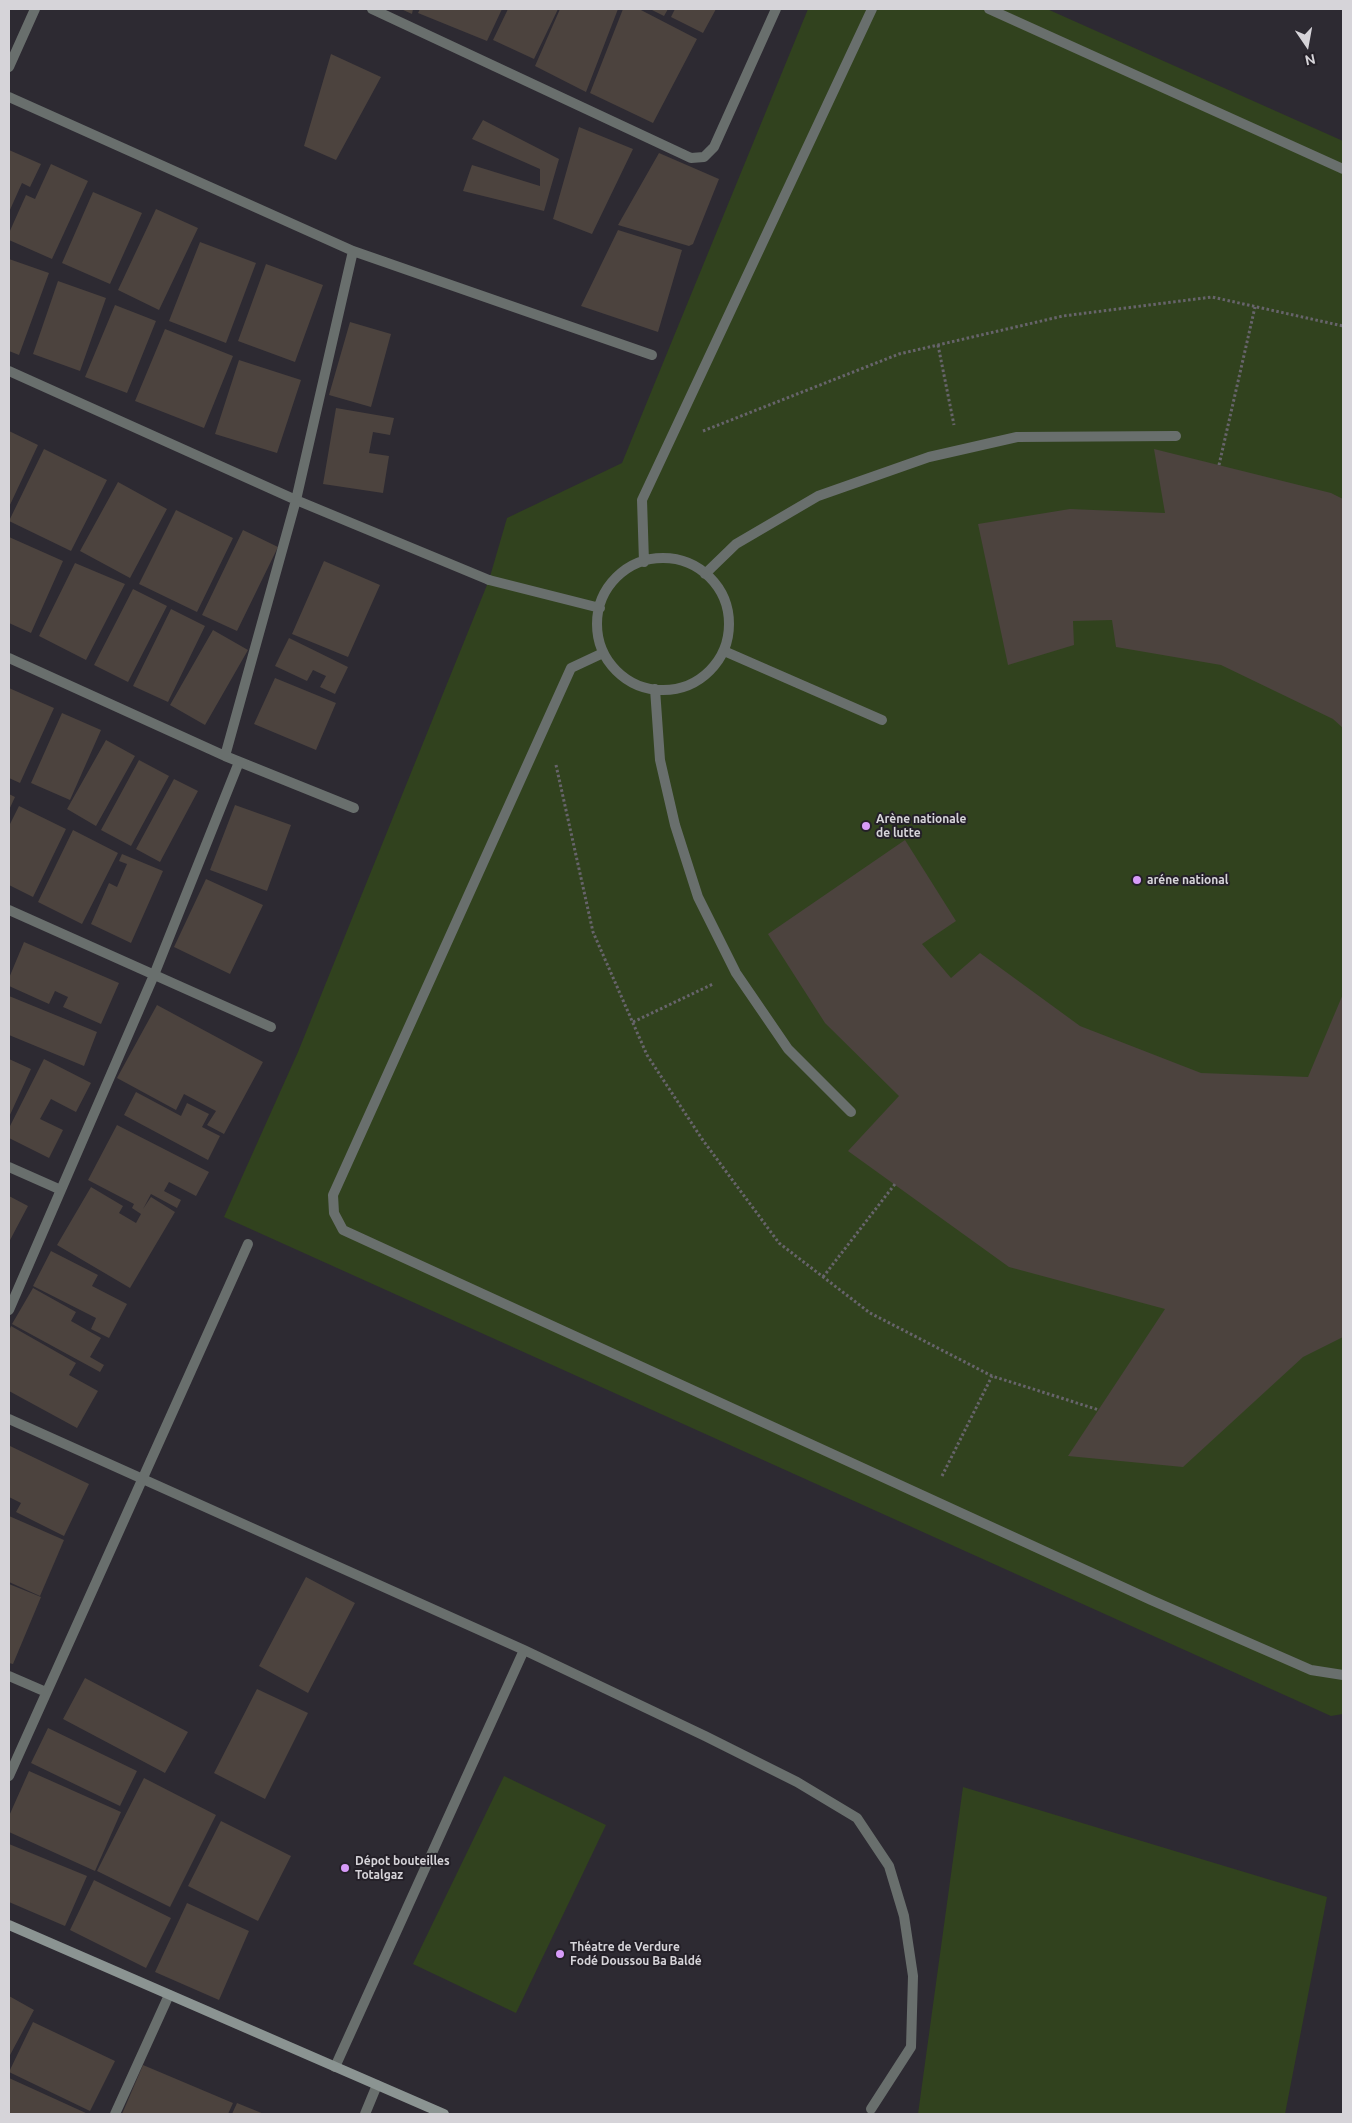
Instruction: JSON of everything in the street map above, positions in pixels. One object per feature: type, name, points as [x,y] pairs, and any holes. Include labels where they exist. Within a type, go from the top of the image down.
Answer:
[{"type":"street","points":[[9,67],[35,9]]},
{"type":"street","points":[[372,9],[691,158],[704,157],[714,147],[776,9]]},
{"type":"street","points":[[644,562],[642,500],[872,9]]},
{"type":"street","points":[[990,9],[1343,169]]},
{"type":"street","points":[[9,97],[353,251],[652,355]]},
{"type":"street","points":[[225,756],[296,500],[353,251]]},
{"type":"street","points":[[9,372],[296,500],[488,580],[600,608]]},
{"type":"street","points":[[705,574],[736,544],[818,496],[929,457],[1017,438],[1176,436]]},
{"type":"street","points":[[663,558],[681,561],[705,574],[713,580],[723,596],[729,614],[729,632],[724,651],[714,667],[700,679],[683,687],[664,690],[645,688],[628,680],[614,668],[603,652],[598,634],[600,608],[603,598],[613,582],[627,569],[644,562],[663,558]]},
{"type":"street","points":[[724,651],[882,720]]},
{"type":"street","points":[[603,652],[571,668],[353,1146],[333,1195],[334,1213],[343,1230],[1151,1600],[1311,1670],[1343,1675]]},
{"type":"street","points":[[9,658],[225,756],[354,808]]},
{"type":"street","points":[[655,689],[660,760],[675,825],[698,896],[736,973],[788,1049],[851,1112]]},
{"type":"street","points":[[9,1310],[154,975],[239,762]]},
{"type":"street","points":[[9,910],[271,1027]]},
{"type":"street","points":[[9,1167],[60,1190]]},
{"type":"street","points":[[9,1776],[248,1244]]},
{"type":"street","points":[[9,1419],[524,1650],[705,1736],[788,1778],[858,1818],[889,1866],[904,1916],[913,1976],[910,2047],[871,2109]]},
{"type":"street","points":[[335,2067],[524,1650]]},
{"type":"street","points":[[9,1676],[46,1692]]},
{"type":"street","points":[[9,1925],[444,2114]]},
{"type":"street","points":[[116,2114],[169,1995]]},
{"type":"street","points":[[365,2114],[377,2085]]},
{"type":"path","points":[[668,444],[899,354],[1063,316],[1212,297],[1343,326]]},
{"type":"path","points":[[1219,465],[1255,307]]},
{"type":"path","points":[[938,345],[959,450]]},
{"type":"path","points":[[547,719],[565,814],[593,932],[646,1055],[702,1140],[779,1243],[870,1313],[992,1376],[1099,1410]]},
{"type":"path","points":[[632,1022],[736,973]]},
{"type":"path","points":[[823,1277],[895,1184]]},
{"type":"path","points":[[930,1499],[992,1376]]},
{"type":"green space","name":"Arène nationale de lutte","points":[[808,9],[1047,9],[1343,141],[1343,1714],[1331,1716],[224,1217],[298,1052],[489,580],[507,518],[622,463]]},
{"type":"green space","points":[[504,1776],[606,1825],[516,2013],[413,1964]]},
{"type":"green space","points":[[963,1787],[1327,1897],[1285,2114],[918,2114]]},
{"type":"building","points":[[401,9],[413,9],[412,14]]},
{"type":"building","points":[[420,9],[502,9],[487,41],[418,13]]},
{"type":"building","points":[[508,9],[558,9],[534,59],[493,40]]},
{"type":"building","points":[[560,9],[618,9],[586,92],[535,66]]},
{"type":"building","points":[[623,9],[639,9],[697,39],[653,123],[590,93]]},
{"type":"building","points":[[650,9],[668,9],[664,16]]},
{"type":"building","points":[[675,9],[716,9],[703,33],[671,17]]},
{"type":"building","points":[[331,54],[381,77],[336,160],[304,146]]},
{"type":"building","points":[[483,120],[559,159],[544,211],[463,191],[472,165],[540,186],[540,169],[472,139]]},
{"type":"building","points":[[579,127],[633,149],[592,234],[553,219]]},
{"type":"building","points":[[9,150],[41,164],[30,187],[22,183],[9,212]]},
{"type":"building","points":[[659,153],[719,179],[693,244],[689,246],[618,225]]},
{"type":"building","points":[[51,164],[88,181],[52,259],[9,240],[9,233],[26,195],[35,199]]},
{"type":"building","points":[[93,192],[142,213],[110,284],[62,263]]},
{"type":"building","points":[[156,209],[198,228],[159,310],[118,290]]},
{"type":"building","points":[[618,230],[682,250],[658,332],[581,306]]},
{"type":"building","points":[[200,242],[256,263],[226,343],[169,321]]},
{"type":"building","points":[[9,259],[49,273],[19,355],[9,351]]},
{"type":"building","points":[[266,264],[323,285],[295,362],[238,341]]},
{"type":"building","points":[[58,281],[106,298],[80,371],[33,354]]},
{"type":"building","points":[[115,305],[156,321],[127,393],[85,377]]},
{"type":"building","points":[[350,322],[391,334],[371,407],[329,395]]},
{"type":"building","points":[[165,329],[233,356],[204,428],[135,401]]},
{"type":"building","points":[[239,360],[301,380],[277,453],[215,434]]},
{"type":"building","points":[[336,408],[394,418],[390,435],[373,432],[369,453],[389,456],[383,493],[323,484]]},
{"type":"building","points":[[9,431],[38,445],[9,507]]},
{"type":"building","points":[[44,449],[107,480],[71,551],[9,521]]},
{"type":"building","points":[[1154,449],[1331,493],[1343,499],[1343,728],[1333,719],[1221,665],[1116,647],[1112,620],[1073,621],[1074,645],[1008,665],[978,524],[1070,509],[1165,513]]},
{"type":"building","points":[[118,482],[167,509],[130,578],[80,551]]},
{"type":"building","points":[[176,510],[233,538],[197,612],[139,584]]},
{"type":"building","points":[[243,530],[278,547],[237,631],[202,615]]},
{"type":"building","points":[[9,537],[63,561],[31,633],[9,623]]},
{"type":"building","points":[[324,561],[380,585],[348,657],[292,634]]},
{"type":"building","points":[[75,563],[125,584],[86,660],[39,636]]},
{"type":"building","points":[[133,589],[167,606],[128,682],[94,665]]},
{"type":"building","points":[[171,609],[205,626],[168,702],[133,686]]},
{"type":"building","points":[[213,630],[248,650],[205,725],[170,705]]},
{"type":"building","points":[[289,638],[348,667],[335,694],[320,687],[326,676],[313,670],[307,681],[275,666]]},
{"type":"building","points":[[275,678],[336,703],[316,750],[254,724]]},
{"type":"building","points":[[9,688],[54,708],[20,783],[9,778]]},
{"type":"building","points":[[62,713],[101,730],[70,800],[31,783]]},
{"type":"building","points":[[106,740],[135,756],[96,826],[67,809]]},
{"type":"building","points":[[139,760],[169,776],[131,846],[101,830]]},
{"type":"building","points":[[174,779],[198,791],[160,862],[136,849]]},
{"type":"building","points":[[9,794],[15,797],[9,810]]},
{"type":"building","points":[[235,805],[291,825],[267,891],[210,870]]},
{"type":"building","points":[[19,806],[66,829],[33,897],[9,885],[9,826]]},
{"type":"building","points":[[73,830],[118,853],[82,924],[38,902]]},
{"type":"building","points":[[905,840],[956,921],[922,944],[951,978],[980,953],[1080,1026],[1201,1073],[1308,1077],[1343,994],[1343,1337],[1303,1357],[1183,1467],[1068,1456],[1165,1309],[1009,1267],[848,1151],[899,1096],[825,1023],[768,934]]},
{"type":"building","points":[[122,854],[163,871],[131,943],[91,924],[109,883],[117,887],[127,864],[119,861]]},
{"type":"building","points":[[206,879],[263,905],[230,974],[174,947]]},
{"type":"building","points":[[24,942],[119,983],[101,1024],[63,1007],[68,997],[55,991],[49,1004],[9,986],[9,978]]},
{"type":"building","points":[[9,996],[97,1032],[84,1066],[9,1035]]},
{"type":"building","points":[[157,1005],[263,1062],[224,1134],[207,1125],[216,1111],[184,1094],[176,1110],[117,1078]]},
{"type":"building","points":[[9,1059],[31,1069],[9,1117]]},
{"type":"building","points":[[44,1059],[91,1083],[76,1112],[51,1099],[40,1119],[63,1130],[49,1158],[9,1138],[9,1128]]},
{"type":"building","points":[[136,1092],[181,1116],[187,1103],[209,1114],[202,1127],[220,1136],[208,1160],[124,1115]]},
{"type":"building","points":[[117,1125],[209,1172],[196,1196],[169,1182],[164,1191],[181,1200],[177,1208],[151,1194],[143,1209],[151,1197],[175,1212],[130,1288],[57,1245],[91,1187],[123,1206],[119,1213],[136,1223],[141,1214],[132,1208],[134,1204],[88,1180]]},
{"type":"building","points":[[9,1196],[28,1206],[9,1242]]},
{"type":"building","points":[[51,1251],[98,1275],[92,1286],[127,1304],[109,1338],[91,1329],[96,1318],[33,1286]]},
{"type":"building","points":[[33,1288],[76,1312],[71,1321],[101,1338],[90,1357],[104,1365],[100,1372],[12,1324]]},
{"type":"building","points":[[11,1326],[76,1363],[69,1375],[98,1391],[77,1428],[9,1391],[9,1331]]},
{"type":"building","points":[[10,1446],[89,1484],[64,1536],[16,1512],[21,1503],[9,1497]]},
{"type":"building","points":[[9,1516],[64,1540],[40,1596],[9,1582]]},
{"type":"building","points":[[306,1577],[355,1603],[308,1693],[259,1666]]},
{"type":"building","points":[[9,1584],[41,1597],[13,1664],[9,1663]]},
{"type":"building","points":[[85,1678],[188,1732],[165,1773],[63,1719]]},
{"type":"building","points":[[257,1689],[308,1713],[265,1799],[214,1773]]},
{"type":"building","points":[[48,1728],[137,1771],[120,1806],[31,1763]]},
{"type":"building","points":[[29,1771],[121,1812],[95,1871],[9,1832],[9,1816]]},
{"type":"building","points":[[144,1778],[216,1815],[170,1907],[97,1871]]},
{"type":"building","points":[[221,1821],[291,1856],[258,1921],[188,1886]]},
{"type":"building","points":[[9,1844],[87,1876],[65,1926],[9,1902]]},
{"type":"building","points":[[94,1880],[171,1918],[146,1968],[70,1930]]},
{"type":"building","points":[[187,1903],[249,1931],[219,2000],[155,1972]]},
{"type":"building","points":[[9,1996],[34,2010],[9,2057]]},
{"type":"building","points":[[33,2022],[115,2061],[90,2111],[9,2072]]},
{"type":"building","points":[[143,2065],[233,2103],[228,2114],[122,2114]]},
{"type":"building","points":[[9,2078],[88,2114],[9,2114]]},
{"type":"building","points":[[237,2103],[264,2114],[232,2114]]},
{"type":"place","name":"Arène nationale de lutte","points":[[866,826]]},
{"type":"place","name":"aréne national","points":[[1137,880]]},
{"type":"place","name":"Dépot bouteilles Totalgaz","points":[[345,1868]]},
{"type":"place","name":"Théatre de Verdure Fodé Doussou Ba Baldé","points":[[560,1954]]}]
